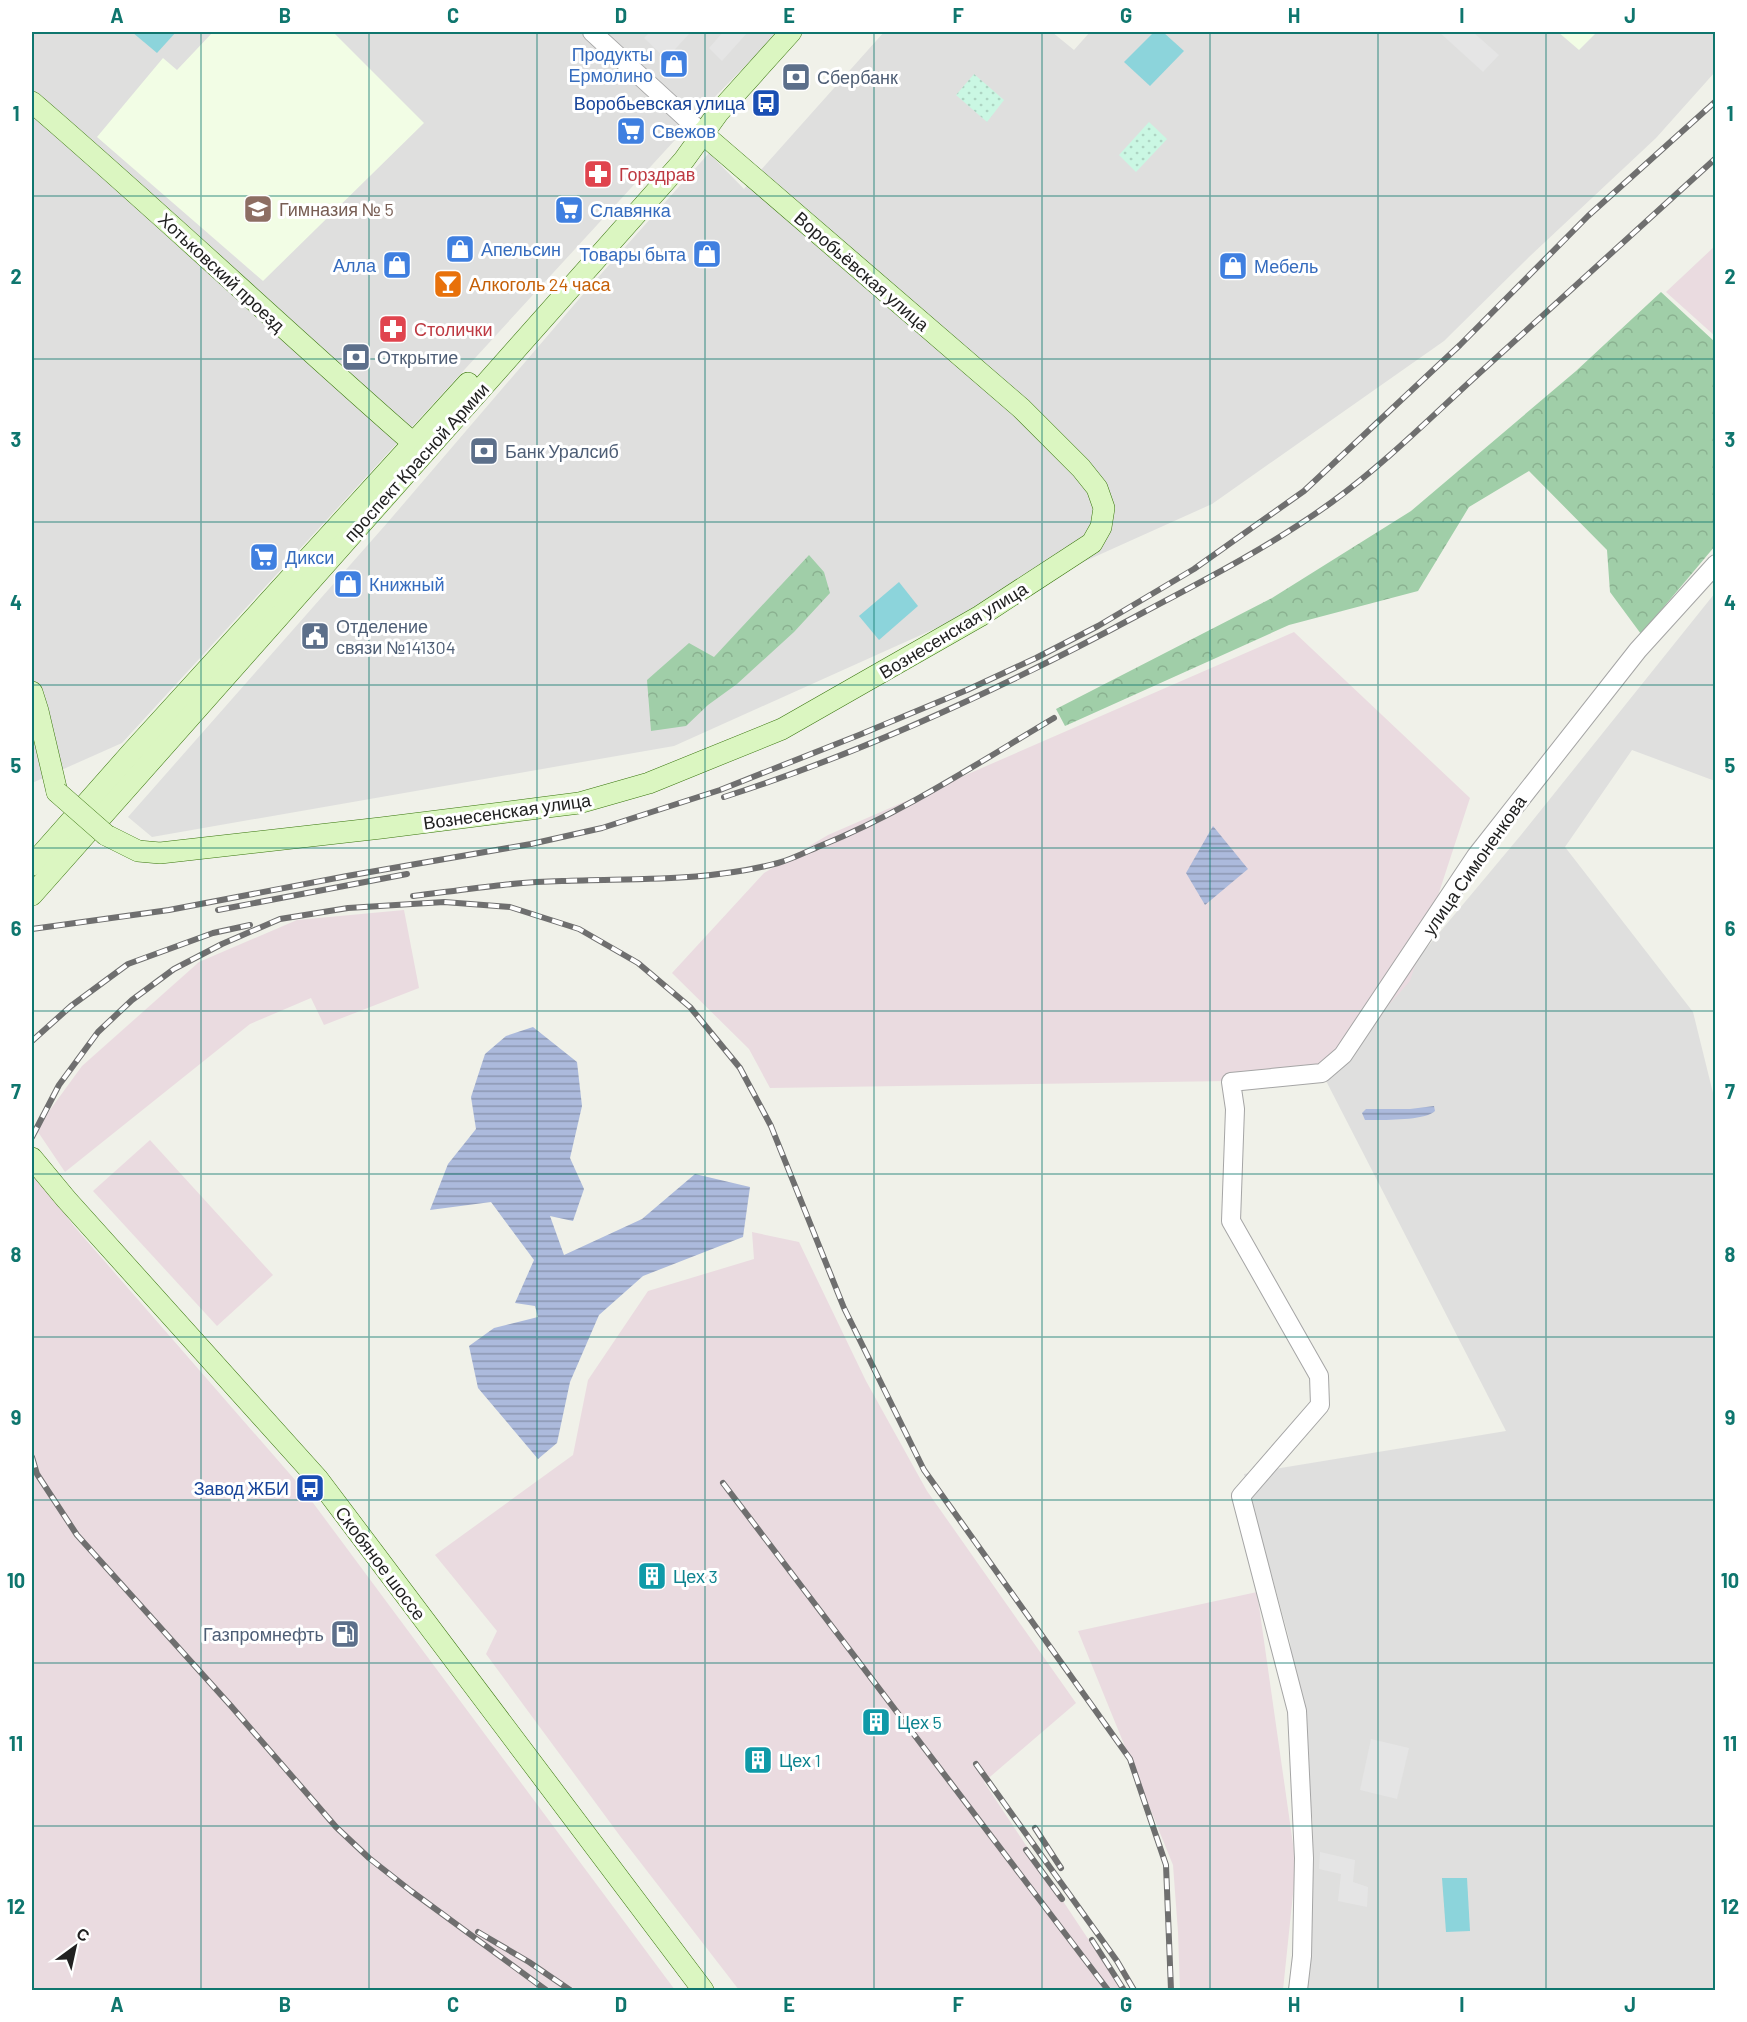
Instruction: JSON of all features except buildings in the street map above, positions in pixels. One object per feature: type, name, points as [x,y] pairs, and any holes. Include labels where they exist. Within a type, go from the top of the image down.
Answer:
[{"type":"main road","name":"проспект Красной Армии","points":[[32,895],[684,159],[702,133],[791,32]]},
{"type":"main road","name":"Хотьковский проезд","points":[[32,102],[412,442]]},
{"type":"main road","name":"проспект Красной Армии","points":[[32,865],[412,442],[575,268],[678,153],[702,133]]},
{"type":"main road","name":"Воробьёвская улица","points":[[702,133],[1021,408],[1081,468],[1096,488],[1104,508],[1101,527]]},
{"type":"main road","name":"Вознесенская улица","points":[[32,692],[56,785],[106,835],[138,851],[160,853],[579,803],[649,783],[782,729],[1005,600],[1092,543],[1101,527]]},
{"type":"main road","name":"Скобяное шоссе","points":[[32,1158],[66,1199],[318,1479],[703,1990]]},
{"type":"street","name":"Воробьёвская улица","points":[[592,32],[702,133]]},
{"type":"street","name":"улица Симоненкова","points":[[1298,1990],[1302,1956],[1305,1858],[1297,1711],[1241,1496],[1320,1405],[1318,1376],[1231,1221],[1235,1109],[1231,1082],[1322,1073],[1343,1055],[1476,856],[1638,650],[1716,564]]},
{"type":"shaded area","points":[[32,32],[778,32],[708,104],[122,743],[32,783]]},
{"type":"shaded area","points":[[132,32],[176,32],[157,53]]},
{"type":"shaded area","name":"Гимназия № 5","points":[[213,32],[333,32],[424,123],[263,281],[97,137],[163,58],[177,70]]},
{"type":"shaded area","points":[[650,32],[690,33],[666,59],[644,38]]},
{"type":"shaded area","points":[[723,32],[748,32],[722,61],[709,48]]},
{"type":"shaded area","points":[[884,32],[1052,32],[1074,50],[1090,32],[1715,32],[1715,72],[1656,138],[1529,257],[1444,341],[1212,504],[674,746],[152,837],[128,817],[709,153],[744,189]]},
{"type":"shaded area","points":[[1154,32],[1163,32],[1184,51],[1150,86],[1124,62]]},
{"type":"shaded area","points":[[1439,32],[1473,32],[1499,55],[1483,72]]},
{"type":"shaded area","points":[[1558,32],[1597,32],[1579,50]]},
{"type":"shaded area","points":[[974,74],[1004,100],[987,122],[956,95]]},
{"type":"shaded area","points":[[1149,122],[1167,139],[1136,172],[1119,155]]},
{"type":"shaded area","points":[[1715,246],[1715,336],[1666,292]]},
{"type":"shaded area","points":[[899,582],[918,606],[879,640],[859,616]]},
{"type":"shaded area","points":[[1715,593],[1715,781],[1632,750],[1565,847],[1693,1012],[1715,1101],[1715,1990],[1302,1990],[1313,1824],[1290,1642],[1244,1474],[1506,1431],[1322,1073],[1521,835]]},
{"type":"shaded area","points":[[1294,632],[1470,798],[1410,981],[1325,1077],[1227,1081],[770,1088],[749,1049],[672,973],[764,873],[828,835]]},
{"type":"shaded area","points":[[1213,826],[1248,869],[1205,905],[1186,873]]},
{"type":"shaded area","points":[[404,910],[419,988],[324,1025],[311,998],[250,1024],[65,1172],[36,1129],[82,1066],[199,962],[297,920]]},
{"type":"shaded area","points":[[533,1027],[577,1062],[582,1106],[570,1158],[584,1189],[573,1221],[550,1216],[564,1255],[642,1219],[695,1174],[750,1187],[743,1237],[643,1276],[599,1315],[570,1382],[557,1443],[538,1459],[478,1388],[469,1346],[494,1328],[538,1317],[535,1306],[515,1303],[534,1260],[491,1202],[430,1210],[448,1164],[476,1129],[471,1097],[485,1054],[506,1036]]},
{"type":"shaded area","points":[[1434,1106],[1435,1111],[1430,1114],[1412,1118],[1365,1120],[1362,1113],[1366,1109],[1410,1109]]},
{"type":"shaded area","points":[[150,1140],[273,1275],[217,1326],[93,1191]]},
{"type":"shaded area","points":[[32,1168],[73,1225],[302,1488],[675,1990],[32,1990]]},
{"type":"shaded area","points":[[752,1232],[799,1242],[866,1381],[927,1491],[1076,1703],[984,1782],[1122,1990],[739,1990],[620,1836],[486,1654],[497,1631],[435,1555],[573,1455],[588,1380],[648,1291],[754,1259]]},
{"type":"shaded area","points":[[1257,1592],[1296,1865],[1283,1990],[1180,1990],[1173,1865],[1078,1631]]},
{"type":"shaded area","points":[[1371,1739],[1409,1748],[1397,1799],[1360,1790]]},
{"type":"shaded area","points":[[1320,1852],[1355,1860],[1353,1882],[1368,1887],[1367,1907],[1338,1901],[1341,1874],[1319,1869]]},
{"type":"shaded area","points":[[1442,1878],[1467,1878],[1470,1931],[1446,1932]]},
{"type":"green space","points":[[1661,292],[1715,342],[1715,546],[1641,634],[1610,592],[1607,550],[1529,471],[1469,507],[1418,591],[1289,625],[1065,726],[1056,709],[1272,598],[1411,511],[1576,371]]},
{"type":"green space","points":[[809,555],[824,572],[830,593],[794,632],[737,684],[708,705],[686,726],[651,731],[647,680],[689,643],[714,657]]},
{"type":"railway","points":[[32,929],[169,910],[531,844],[602,828],[720,790],[967,690],[1036,658],[1098,626],[1194,569],[1304,491],[1460,345],[1588,216],[1716,101]]},
{"type":"railway","points":[[724,797],[779,779],[887,737],[992,690],[1193,586],[1287,532],[1332,502],[1391,454],[1716,158]]},
{"type":"railway","points":[[413,896],[525,883],[697,876],[778,863],[880,818],[1054,718]]},
{"type":"railway","points":[[218,910],[407,874]]},
{"type":"railway","points":[[32,1137],[59,1085],[98,1032],[132,1000],[174,969],[222,944],[280,919],[348,908],[444,902],[510,907],[579,929],[638,963],[690,1007],[740,1068],[771,1126],[844,1308],[924,1470],[1130,1759],[1166,1865],[1171,1990]]},
{"type":"railway","points":[[32,1041],[71,1006],[128,964],[213,933],[250,925]]},
{"type":"railway","points":[[32,1457],[37,1474],[77,1535],[336,1827],[369,1858],[411,1891],[546,1990]]},
{"type":"railway","points":[[723,1483],[1108,1990]]},
{"type":"railway","points":[[976,1764],[1117,1961],[1134,1990]]},
{"type":"railway","points":[[1035,1828],[1061,1868]]},
{"type":"railway","points":[[1026,1850],[1062,1899]]},
{"type":"railway","points":[[478,1932],[529,1962],[570,1990]]},
{"type":"railway","points":[[1092,1940],[1124,1990]]},
{"type":"place","name":"Продукты Ермолино","points":[[674,64]]},
{"type":"place","name":"Сбербанк","points":[[796,77]]},
{"type":"place","name":"Воробьевская улица","points":[[766,103]]},
{"type":"place","name":"Свежов","points":[[631,131]]},
{"type":"place","name":"Горздрав","points":[[598,174]]},
{"type":"place","name":"Гимназия № 5","points":[[258,209]]},
{"type":"place","name":"Славянка","points":[[569,210]]},
{"type":"place","name":"Апельсин","points":[[460,249]]},
{"type":"place","name":"Товары быта","points":[[707,254]]},
{"type":"place","name":"Алла","points":[[397,265]]},
{"type":"place","name":"Мебель","points":[[1233,266]]},
{"type":"place","name":"Алкоголь 24 часа","points":[[448,284]]},
{"type":"place","name":"Столички","points":[[393,329]]},
{"type":"place","name":"Открытие","points":[[356,357]]},
{"type":"place","name":"Банк Уралсиб","points":[[484,451]]},
{"type":"place","name":"Дикси","points":[[264,557]]},
{"type":"place","name":"Книжный","points":[[348,584]]},
{"type":"place","name":"Отделение связи №141304","points":[[315,636]]},
{"type":"place","name":"Завод ЖБИ","points":[[310,1488]]},
{"type":"place","name":"Цех 3","points":[[652,1576]]},
{"type":"place","name":"Газпромнефть","points":[[345,1634]]},
{"type":"place","name":"Цех 5","points":[[876,1722]]},
{"type":"place","name":"Цех 1","points":[[758,1760]]}]
